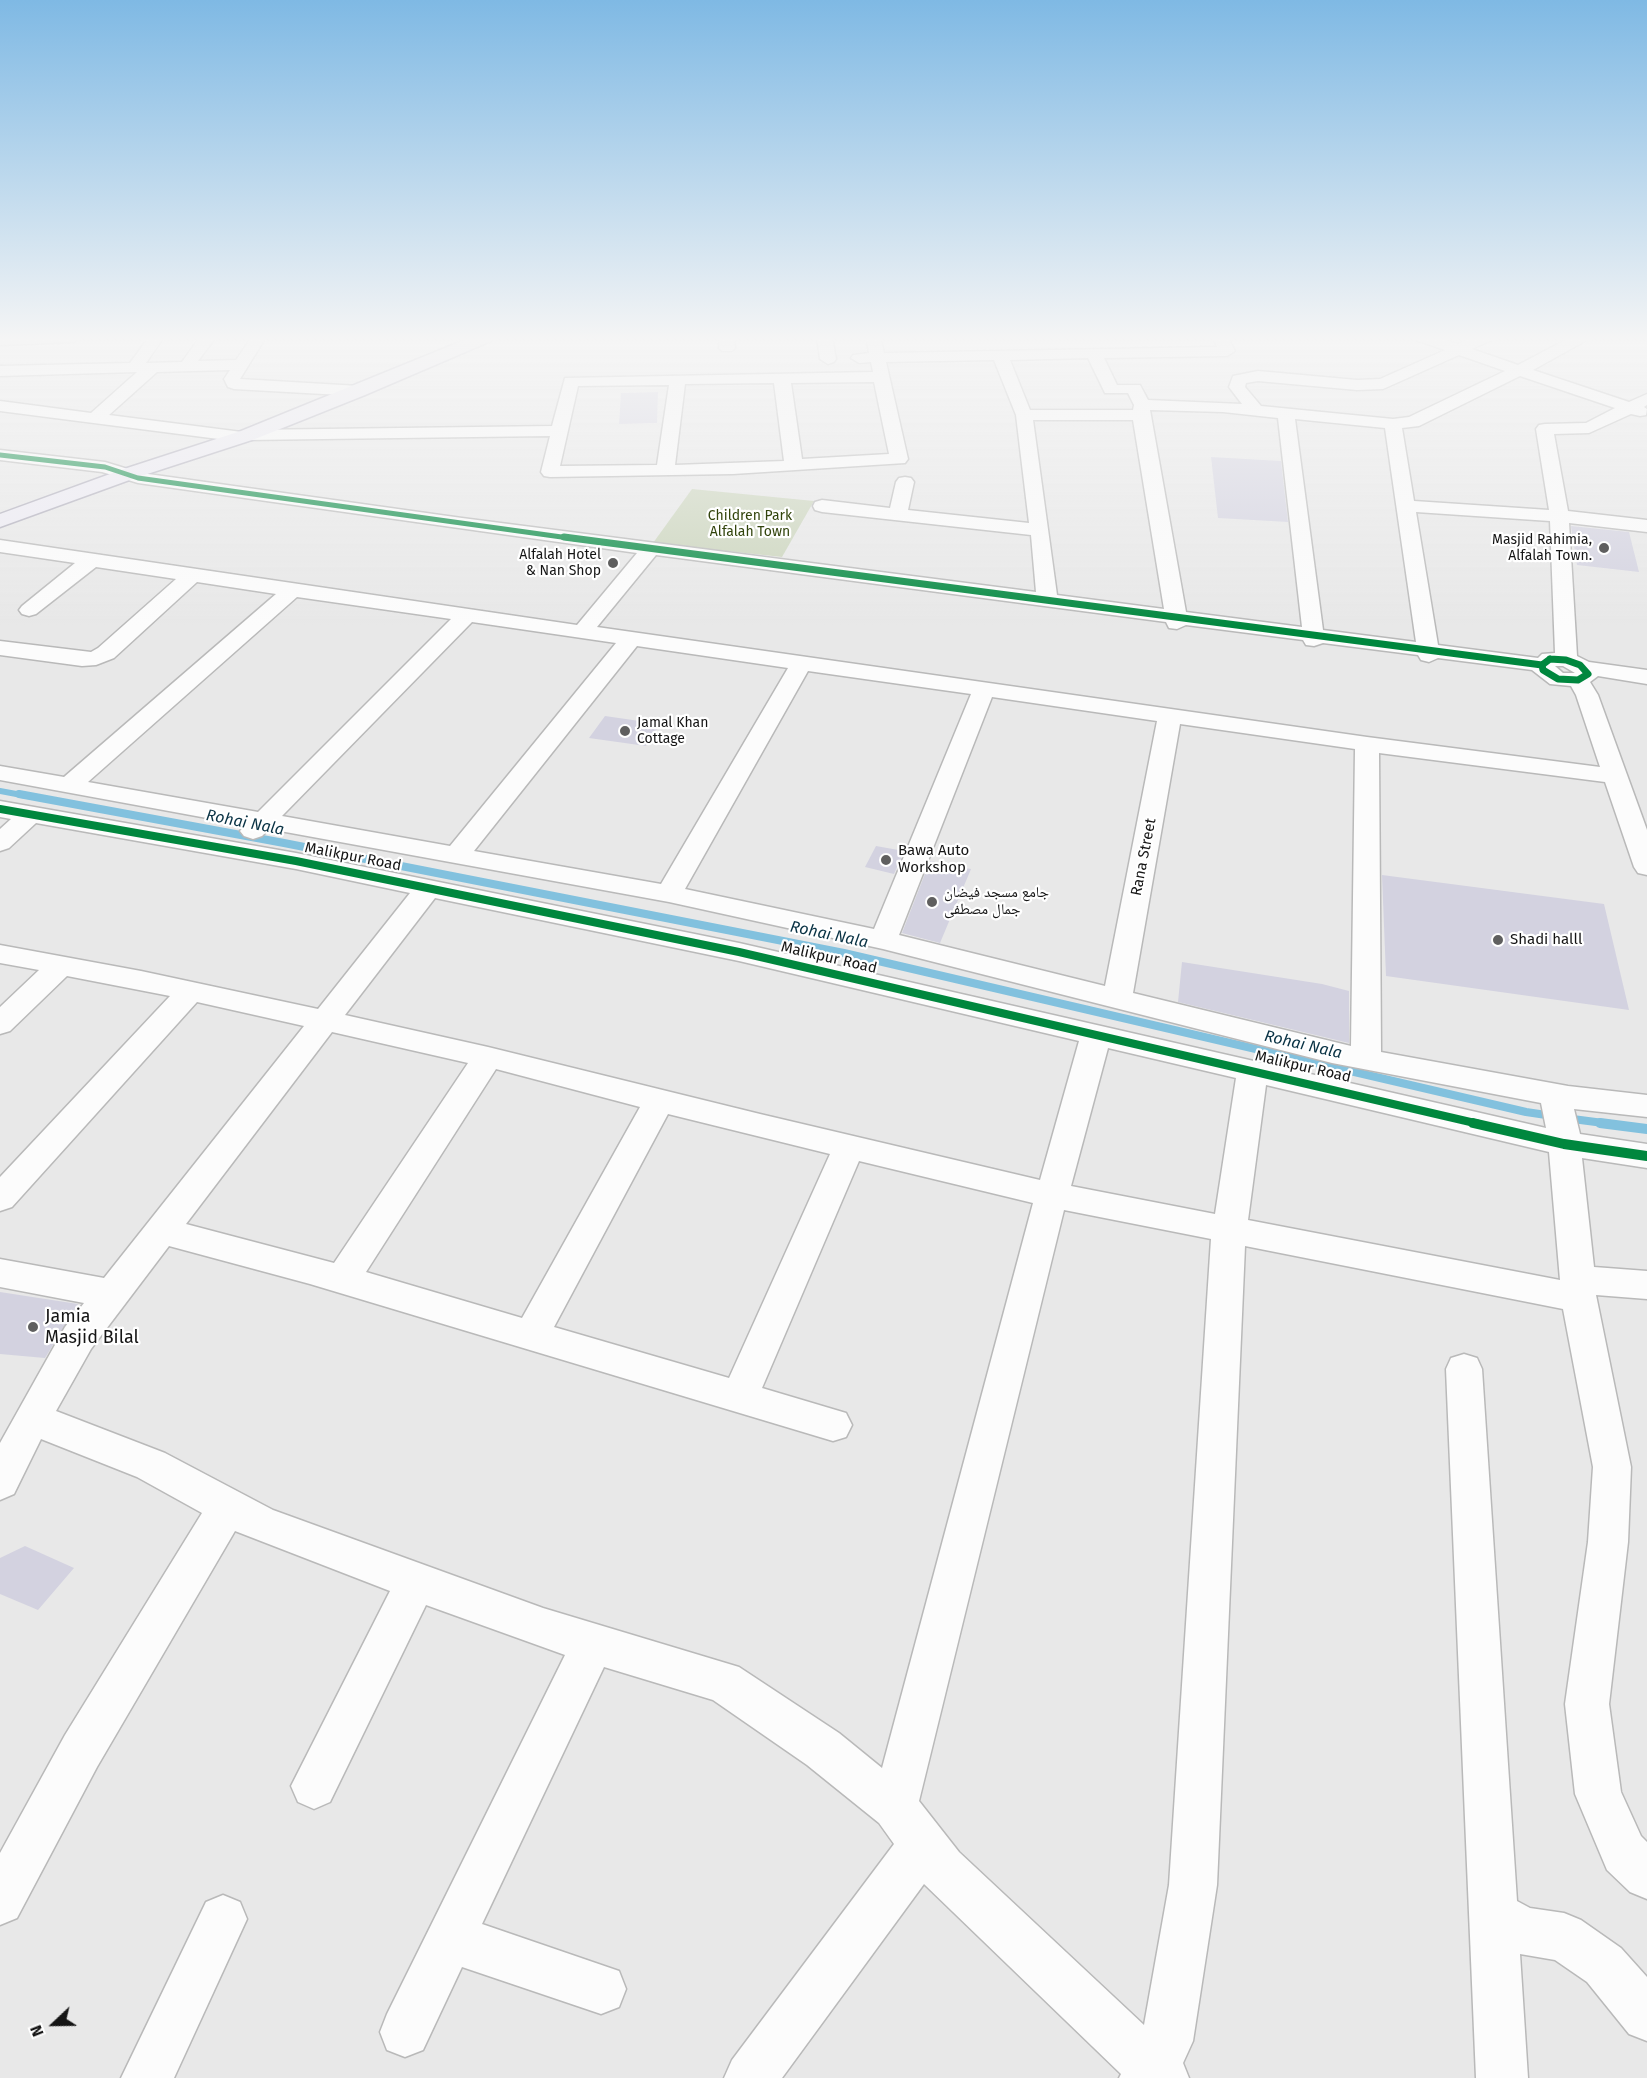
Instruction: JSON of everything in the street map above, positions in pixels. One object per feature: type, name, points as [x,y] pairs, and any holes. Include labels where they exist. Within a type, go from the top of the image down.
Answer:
[{"type":"main road","points":[[0,521],[120,477],[249,434]]},
{"type":"street","points":[[226,434],[244,436],[372,434]]},
{"type":"street","points":[[559,434],[550,472],[665,470],[899,459],[894,434]]},
{"type":"street","points":[[665,470],[670,434]]},
{"type":"street","points":[[790,434],[794,465]]},
{"type":"street","points":[[1027,434],[1047,600]]},
{"type":"street","points":[[1146,434],[1177,620]]},
{"type":"street","points":[[1289,434],[1314,637]]},
{"type":"street","points":[[1394,434],[1428,652]]},
{"type":"street","points":[[1546,434],[1579,671],[1647,867]]},
{"type":"street","points":[[0,455],[105,467],[120,477],[119,484],[212,492],[1543,667],[1550,659],[1579,671],[1647,684]]},
{"type":"street","points":[[898,514],[905,482]]},
{"type":"street","points":[[822,506],[1040,530]]},
{"type":"street","points":[[1405,506],[1558,516],[1647,526]]},
{"type":"street","points":[[0,546],[292,591],[1170,715],[1617,781],[1647,791]]},
{"type":"street","points":[[649,550],[1047,600],[1177,620]]},
{"type":"street","points":[[582,632],[649,550]]},
{"type":"street","points":[[29,610],[92,560]]},
{"type":"street","points":[[0,648],[82,659],[96,658],[106,653],[193,575]]},
{"type":"street","points":[[71,784],[292,591]]},
{"type":"street","points":[[247,836],[466,616]]},
{"type":"street","points":[[456,856],[631,639]]},
{"type":"street","points":[[669,894],[801,663]]},
{"type":"street","points":[[1579,671],[1647,677]]},
{"type":"street","points":[[883,940],[984,689]]},
{"type":"street","name":"Rana Street","points":[[1117,1000],[1170,715]]},
{"type":"street","points":[[1366,1059],[1367,744]]},
{"type":"street","points":[[0,773],[71,784],[247,836],[456,856],[669,894],[883,940],[1332,1053],[1366,1059],[1559,1120],[1647,1106]]},
{"type":"street","name":"Malikpur Road","points":[[0,809],[247,836],[296,861],[739,952],[1096,1036],[1252,1070],[1559,1120],[1647,1156]]},
{"type":"street","points":[[0,843],[32,814]]},
{"type":"street","points":[[0,1482],[32,1418],[78,1338],[429,887]]},
{"type":"street","points":[[0,954],[325,1019],[1051,1195],[1229,1231],[1579,1289],[1647,1285]]},
{"type":"street","points":[[0,1024],[61,965]]},
{"type":"street","points":[[0,1198],[191,991]]},
{"type":"street","points":[[895,1807],[1051,1195],[1096,1036]]},
{"type":"street","points":[[342,1280],[488,1057]]},
{"type":"street","points":[[32,1418],[151,1465],[260,1524],[543,1628],[724,1682],[824,1749],[895,1807],[942,1869],[1153,2075],[1167,2041],[1193,1886],[1229,1231],[1252,1070]]},
{"type":"street","points":[[531,1335],[660,1100]]},
{"type":"street","points":[[1559,1120],[1579,1289],[1612,1467],[1608,1542],[1587,1704],[1598,1794],[1624,1853],[1647,1875]]},
{"type":"street","points":[[740,1397],[850,1146]]},
{"type":"street","points":[[161,1231],[342,1280],[833,1425]]},
{"type":"street","points":[[0,1272],[111,1294]]},
{"type":"street","points":[[1464,1369],[1502,2078]]},
{"type":"street","points":[[0,1901],[81,1752],[228,1507]]},
{"type":"street","points":[[314,1786],[416,1582]]},
{"type":"street","points":[[405,2032],[593,1643]]},
{"type":"street","points":[[750,2078],[923,1845]]},
{"type":"street","points":[[1493,1915],[1525,1932],[1564,1937],[1604,1965],[1647,2016]]},
{"type":"street","points":[[147,2078],[223,1918]]},
{"type":"street","points":[[450,1938],[601,1989]]},
{"type":"green space","name":"Children Park Alfalah Town","points":[[692,489],[814,501],[782,557],[653,543]]},
{"type":"building","points":[[1211,457],[1281,461],[1288,522],[1218,518]]},
{"type":"building","name":"Masjid Rahimia, Alfalah Town.","points":[[1571,526],[1629,532],[1639,572],[1577,565]]},
{"type":"building","name":"Jamal Khan Cottage","points":[[605,716],[660,724],[646,746],[589,738]]},
{"type":"building","name":"Bawa Auto Workshop","points":[[876,846],[904,851],[894,874],[865,867]]},
{"type":"building","name":"جامع مسجد فیضان جمال مصطفی","points":[[930,861],[971,869],[940,943],[902,933]]},
{"type":"building","name":"Shadi halll","points":[[1382,875],[1604,904],[1629,1010],[1386,976]]},
{"type":"building","points":[[1182,962],[1322,984],[1349,991],[1349,1043],[1178,1002]]},
{"type":"building","name":"Jamia Masjid Bilal","points":[[0,1292],[78,1304],[45,1358],[0,1354]]},
{"type":"building","points":[[25,1546],[74,1568],[38,1610],[0,1594],[0,1558]]},
{"type":"waterway","name":"Rohai Nala","points":[[0,791],[27,796]]},
{"type":"waterway","name":"Rohai Nala","points":[[19,794],[284,843],[844,953],[1526,1112],[1553,1116]]},
{"type":"waterway","name":"Rohai Nala","points":[[1565,1118],[1611,1124]]},
{"type":"waterway","name":"Rohai Nala","points":[[1600,1123],[1647,1129]]},
{"type":"cycle path","points":[[0,455],[105,467],[138,478],[462,524],[1542,665],[1550,659],[1566,660],[1580,665],[1588,674],[1578,680],[1558,679],[1543,670],[1542,665]]},
{"type":"cycle path","points":[[0,809],[296,861],[739,952],[1564,1144],[1647,1156]]},
{"type":"place","name":"Masjid Rahimia, Alfalah Town.","points":[[1604,548]]},
{"type":"place","name":"Alfalah Hotel & Nan Shop","points":[[613,563]]},
{"type":"place","name":"Jamal Khan Cottage","points":[[625,731]]},
{"type":"place","name":"Bawa Auto Workshop","points":[[886,860]]},
{"type":"place","name":"جامع مسجد فیضان جمال مصطفی","points":[[932,902]]},
{"type":"place","name":"Shadi halll","points":[[1498,940]]},
{"type":"place","name":"Jamia Masjid Bilal","points":[[33,1327]]}]
